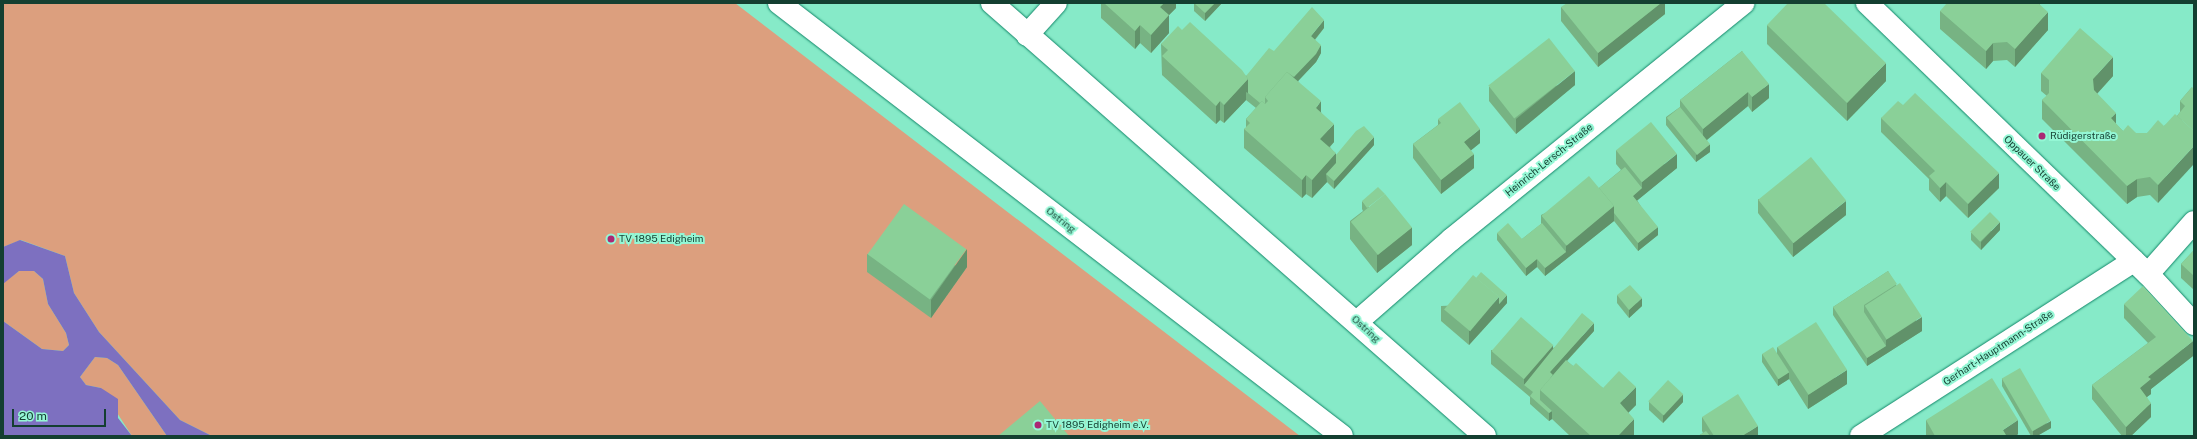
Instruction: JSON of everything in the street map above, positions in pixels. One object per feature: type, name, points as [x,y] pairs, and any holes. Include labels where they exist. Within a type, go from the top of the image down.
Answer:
[{"type":"street","name":"Ostring","points":[[780,3],[1342,436]]},
{"type":"street","name":"Ostring","points":[[992,3],[1027,35],[1358,321],[1485,436]]},
{"type":"street","points":[[1027,35],[1056,3]]},
{"type":"street","name":"Heinrich-Lersch-Straße","points":[[1358,321],[1452,239],[1744,3]]},
{"type":"street","name":"Oppauer Straße","points":[[1867,3],[2141,268],[2194,324]]},
{"type":"street","name":"Gerhart-Hauptmann-Straße","points":[[1861,436],[2141,268],[2194,222]]},
{"type":"shaded area","name":"TV 1895 Edigheim","points":[[3,3],[735,3],[1300,436],[212,436],[180,420],[99,332],[74,293],[65,256],[21,240],[3,247]]},
{"type":"shaded area","points":[[20,240],[65,256],[74,293],[99,332],[180,420],[212,436],[167,436],[118,365],[107,358],[95,357],[80,377],[86,385],[101,388],[118,399],[118,418],[132,436],[3,436],[3,321],[42,349],[63,351],[69,345],[66,333],[48,304],[43,279],[34,271],[19,271],[3,284],[3,247]]},
{"type":"shaded area","points":[[19,271],[34,271],[43,279],[48,304],[66,333],[69,345],[63,351],[42,349],[3,321],[3,283]]},
{"type":"shaded area","points":[[95,357],[107,358],[118,365],[167,436],[132,436],[101,388],[86,385],[80,377]]},
{"type":"building","points":[[1104,3],[1164,3],[1160,7],[1169,15],[1151,35],[1140,25],[1135,31]]},
{"type":"building","points":[[1194,3],[1215,3],[1205,13]]},
{"type":"building","points":[[1567,3],[1661,3],[1598,53],[1561,7]]},
{"type":"building","points":[[1788,3],[1824,3],[1886,63],[1847,103],[1767,25]]},
{"type":"building","points":[[1947,3],[2038,3],[2048,12],[2015,49],[2007,42],[1993,43],[1986,51],[1940,11]]},
{"type":"building","points":[[1312,7],[1324,20],[1311,36],[1321,45],[1316,54],[1294,77],[1287,72],[1265,97],[1265,104],[1262,101],[1260,103],[1248,93],[1248,79],[1246,76],[1269,48],[1274,51]]},
{"type":"building","points":[[1190,22],[1242,70],[1248,79],[1224,105],[1220,101],[1216,106],[1162,56],[1168,50],[1161,44],[1178,26],[1182,30]]},
{"type":"building","points":[[2080,28],[2113,57],[2093,79],[2094,90],[2116,113],[2111,118],[2123,131],[2128,125],[2136,133],[2147,133],[2158,120],[2164,126],[2175,114],[2194,131],[2194,146],[2158,185],[2150,177],[2137,179],[2127,186],[2042,100],[2049,93],[2049,80],[2041,73]]},
{"type":"building","points":[[1549,38],[1575,71],[1514,119],[1488,85]]},
{"type":"building","points":[[1742,51],[1769,84],[1752,97],[1748,92],[1703,129],[1680,100]]},
{"type":"building","points":[[1287,72],[1321,101],[1316,108],[1334,124],[1320,139],[1336,153],[1312,180],[1306,175],[1302,180],[1244,129],[1250,123],[1246,119],[1262,101],[1265,104],[1268,101],[1265,97]]},
{"type":"building","points":[[2192,87],[2194,89],[2194,131],[2177,116],[2185,106],[2180,101]]},
{"type":"building","points":[[1915,93],[1999,173],[1968,204],[1946,182],[1940,188],[1929,176],[1935,171],[1881,118],[1898,101],[1903,105]]},
{"type":"building","points":[[1460,102],[1480,129],[1464,142],[1474,154],[1441,180],[1413,144],[1441,123],[1438,119]]},
{"type":"building","points":[[1680,107],[1710,144],[1697,155],[1667,118]]},
{"type":"building","points":[[1651,122],[1677,154],[1642,182],[1616,150]]},
{"type":"building","points":[[1364,126],[1374,137],[1334,181],[1326,174],[1336,163],[1336,155],[1356,131]]},
{"type":"building","points":[[1811,157],[1846,201],[1793,243],[1758,200]]},
{"type":"building","points":[[1625,167],[1642,188],[1633,196],[1658,227],[1638,243],[1614,213],[1614,206],[1599,188]]},
{"type":"building","points":[[1589,176],[1614,206],[1567,246],[1542,216]]},
{"type":"building","points":[[1378,187],[1385,194],[1367,208],[1362,201]]},
{"type":"building","points":[[1385,194],[1412,227],[1378,255],[1351,222]]},
{"type":"building","points":[[904,204],[966,249],[930,299],[868,254]]},
{"type":"building","points":[[1990,212],[2000,222],[1980,242],[1970,232]]},
{"type":"building","points":[[1508,223],[1522,239],[1542,223],[1566,252],[1545,268],[1537,259],[1526,268],[1497,233]]},
{"type":"building","points":[[2194,250],[2194,276],[2181,264]]},
{"type":"building","points":[[1888,271],[1897,284],[1864,305],[1864,312],[1886,346],[1867,358],[1833,307]]},
{"type":"building","points":[[1481,272],[1507,295],[1499,304],[1499,297],[1476,278]]},
{"type":"building","points":[[1473,275],[1499,297],[1470,331],[1444,309]]},
{"type":"building","points":[[1900,283],[1922,317],[1887,339],[1865,306]]},
{"type":"building","points":[[1630,285],[1642,298],[1629,310],[1617,295]]},
{"type":"building","points":[[2143,286],[2193,341],[2148,377],[2151,379],[2140,388],[2151,403],[2126,427],[2092,385],[2156,337],[2124,304]]},
{"type":"building","points":[[1582,313],[1594,323],[1550,372],[1553,375],[1540,390],[1540,400],[1552,411],[1549,413],[1530,396],[1533,392],[1524,385]]},
{"type":"building","points":[[1521,317],[1553,345],[1524,379],[1491,351]]},
{"type":"building","points":[[1816,322],[1847,370],[1808,395],[1777,347]]},
{"type":"building","points":[[1773,347],[1789,372],[1778,379],[1762,354]]},
{"type":"building","points":[[1566,360],[1573,366],[1576,363],[1603,388],[1619,371],[1636,387],[1620,403],[1634,419],[1618,436],[1591,436],[1540,390]]},
{"type":"building","points":[[2020,368],[2050,421],[2032,431],[2002,378]]},
{"type":"building","points":[[1992,378],[2018,420],[2003,430],[2006,435],[1935,436],[1926,420]]},
{"type":"building","points":[[1668,380],[1683,394],[1664,416],[1648,401]]},
{"type":"building","points":[[1738,394],[1758,426],[1742,436],[1714,436],[1702,417]]},
{"type":"building","points":[[1040,401],[1069,436],[998,436]]},
{"type":"building","points":[[1706,431],[1710,436],[1698,436]]},
{"type":"place","name":"Rüdigerstraße","points":[[2042,136]]},
{"type":"place","name":"TV 1895 Edigheim","points":[[611,239]]},
{"type":"place","name":"TV 1895 Edigheim e.V.","points":[[1038,425]]}]
